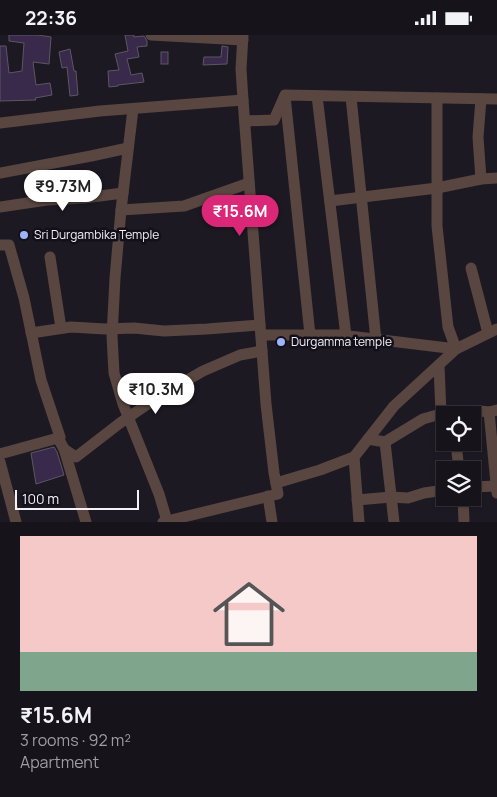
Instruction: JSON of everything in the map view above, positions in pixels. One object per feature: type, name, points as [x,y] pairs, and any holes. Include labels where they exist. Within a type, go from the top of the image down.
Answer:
[{"type":"street","points":[[133,109],[121,210],[116,277],[113,329],[114,373],[128,418],[159,494],[165,522],[193,519],[278,494],[267,414],[260,330],[241,69],[243,37],[151,35]]},
{"type":"street","points":[[245,121],[274,120],[285,95]]},
{"type":"street","points":[[285,95],[497,99]]},
{"type":"street","points":[[285,95],[310,335]]},
{"type":"street","points":[[317,96],[346,336]]},
{"type":"street","points":[[350,97],[376,339]]},
{"type":"street","points":[[437,98],[437,226],[448,327],[456,349]]},
{"type":"street","points":[[481,99],[478,137],[481,179]]},
{"type":"street","points":[[0,123],[100,111],[243,100]]},
{"type":"street","points":[[0,173],[91,157],[128,148]]},
{"type":"street","points":[[330,201],[437,188],[481,179],[497,178]]},
{"type":"street","points":[[121,210],[184,206],[249,183]]},
{"type":"street","points":[[0,207],[47,200],[123,193]]},
{"type":"street","points":[[0,245],[9,245],[24,298],[41,380],[86,522]]},
{"type":"street","points":[[50,257],[61,328]]},
{"type":"street","points":[[276,483],[320,470],[354,457],[394,406],[456,349],[492,331],[471,268]]},
{"type":"street","points":[[31,333],[71,327],[134,328],[164,331],[208,329],[260,330],[310,335],[346,336],[456,349]]},
{"type":"street","points":[[64,449],[76,457],[158,397],[203,371],[240,355],[262,351]]},
{"type":"street","points":[[440,365],[447,406]]},
{"type":"street","points":[[493,411],[497,493]]},
{"type":"street","points":[[368,439],[385,442],[423,419],[436,416]]},
{"type":"street","points":[[16,522],[1,453],[58,438]]},
{"type":"street","points":[[385,442],[394,522]]},
{"type":"street","points":[[354,457],[359,522]]},
{"type":"street","points":[[481,487],[496,486]]},
{"type":"street","points":[[357,500],[391,497],[408,498],[436,491]]},
{"type":"street","points":[[268,496],[272,522]]},
{"type":"street","points":[[463,506],[464,522]]},
{"type":"building","points":[[9,35],[51,37],[49,64],[33,62],[36,85],[50,83],[52,95],[35,98],[36,100],[0,101],[0,46],[6,46],[9,73],[22,71],[24,43],[9,41]]},
{"type":"building","points":[[125,35],[134,35],[134,37],[144,36],[147,41],[147,46],[137,47],[139,57],[127,59],[131,75],[142,73],[144,82],[109,87],[108,71],[119,70],[115,54],[128,51]]},
{"type":"building","points":[[222,46],[228,47],[227,64],[203,65],[204,57],[221,57]]},
{"type":"building","points":[[70,49],[74,71],[76,71],[78,95],[70,96],[67,67],[62,68],[59,52]]},
{"type":"building","points":[[161,52],[168,52],[168,64],[161,64]]},
{"type":"building","points":[[54,447],[64,475],[36,484],[31,453]]},
{"type":"place","name":"Sri Durgambika Temple","points":[[24,235]]},
{"type":"place","name":"Durgamma temple","points":[[281,342]]}]
